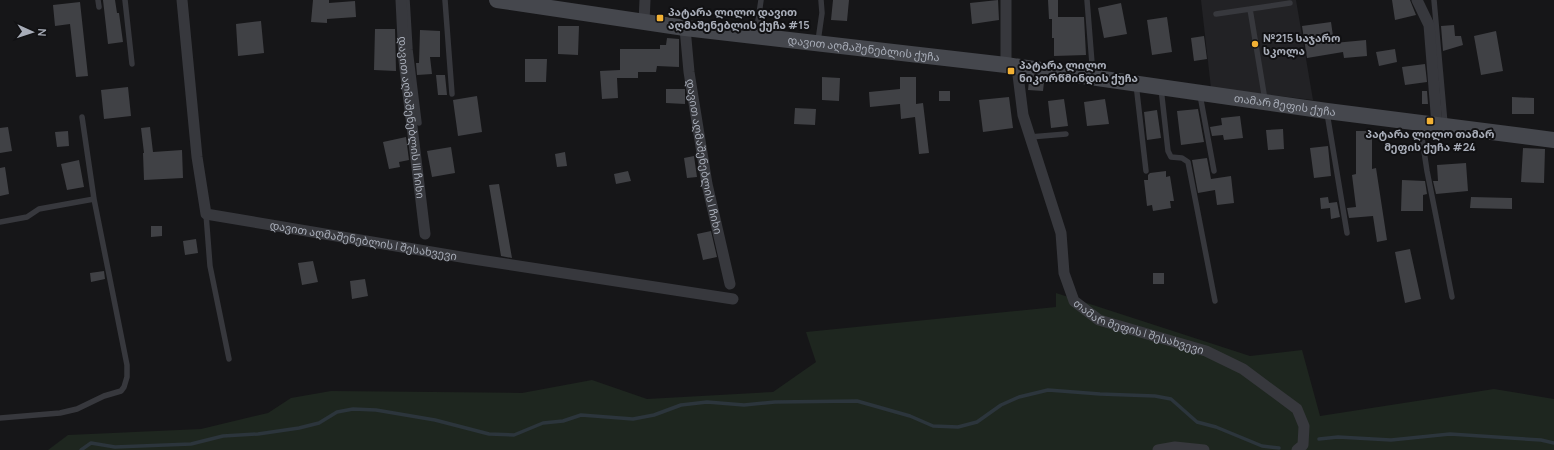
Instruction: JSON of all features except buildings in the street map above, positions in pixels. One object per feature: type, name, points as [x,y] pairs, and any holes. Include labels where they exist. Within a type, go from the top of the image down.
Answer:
[{"type":"street","points":[[182,0],[197,150],[206,214]]},
{"type":"street","name":"დავით აღმაშენებლის III ჩიხი","points":[[401,0],[404,60],[425,234]]},
{"type":"street","name":"დავით აღმაშენებლის ქუჩა","points":[[497,0],[570,8],[685,28],[1012,66]]},
{"type":"street","points":[[644,22],[645,0]]},
{"type":"street","name":"თამარ მეფის I შესახვევი","points":[[1006,0],[1012,66],[1023,115],[1061,233],[1064,273],[1074,301],[1099,320],[1206,351],[1244,369],[1297,409],[1304,426],[1301,448]]},
{"type":"street","points":[[1417,0],[1429,25],[1441,126]]},
{"type":"street","name":"დავით აღმაშენებლის I ჩიხი","points":[[685,28],[689,72],[707,184],[730,284]]},
{"type":"street","name":"თამარ მეფის ქუჩა","points":[[1012,66],[1266,103],[1554,140]]},
{"type":"street","name":"დავით აღმაშენებლის I შესახვევი","points":[[206,214],[459,257],[733,298]]},
{"type":"street","points":[[1158,450],[1175,447],[1204,450]]},
{"type":"lane","points":[[98,0],[99,7]]},
{"type":"lane","points":[[125,0],[132,64]]},
{"type":"lane","points":[[407,0],[410,50],[419,123]]},
{"type":"lane","points":[[445,0],[452,94]]},
{"type":"lane","points":[[756,36],[761,0]]},
{"type":"lane","points":[[818,44],[822,13],[821,0]]},
{"type":"lane","points":[[1087,0],[1093,77]]},
{"type":"lane","points":[[1434,0],[1441,126]]},
{"type":"lane","points":[[1216,14],[1290,3]]},
{"type":"lane","points":[[1250,9],[1266,103]]},
{"type":"lane","points":[[1136,84],[1146,171]]},
{"type":"lane","points":[[1161,88],[1168,151],[1171,157],[1182,158],[1188,162],[1215,301]]},
{"type":"lane","points":[[1200,93],[1214,171]]},
{"type":"lane","points":[[1326,111],[1347,233]]},
{"type":"lane","points":[[0,418],[60,413],[77,408],[104,396],[120,391],[124,387],[127,377],[127,365],[94,199],[82,117]]},
{"type":"lane","points":[[1419,123],[1452,297]]},
{"type":"lane","points":[[1030,137],[1066,134]]},
{"type":"lane","points":[[0,222],[27,216],[39,209],[94,199]]},
{"type":"lane","points":[[206,214],[210,266],[229,359]]},
{"type":"shaded area","name":"№215 საჯარო სკოლა","points":[[1201,0],[1296,0],[1313,100],[1211,88]]},
{"type":"shaded area","points":[[1056,293],[1250,356],[1302,350],[1320,416],[1494,389],[1554,399],[1554,450],[48,450],[68,435],[201,429],[268,413],[291,398],[331,391],[522,393],[592,380],[647,399],[773,392],[816,362],[806,332],[1056,307]]},
{"type":"waterway","points":[[81,450],[91,443],[115,447],[191,444],[223,436],[258,434],[299,428],[319,423],[337,412],[353,409],[376,410],[435,420],[489,434],[514,435],[543,423],[563,421],[581,415],[633,419],[654,415],[681,405],[707,402],[744,405],[775,402],[857,401],[910,416],[933,426],[958,427],[977,422],[1001,405],[1019,397],[1048,390],[1155,396],[1171,399],[1197,422],[1216,427],[1262,446],[1279,448]]},
{"type":"waterway","points":[[1319,439],[1338,437],[1391,440],[1450,434],[1541,440],[1554,443]]},
{"type":"place","name":"პატარა ლილო დავით აღმაშენებლის ქუჩა #15","points":[[660,18]]},
{"type":"place","name":"№215 საჯარო სკოლა","points":[[1255,44]]},
{"type":"place","name":"პატარა ლილო ნიკორწმინდის ქუჩა","points":[[1011,71]]},
{"type":"place","name":"პატარა ლილო თამარ მეფის ქუჩა #24","points":[[1430,121]]}]
